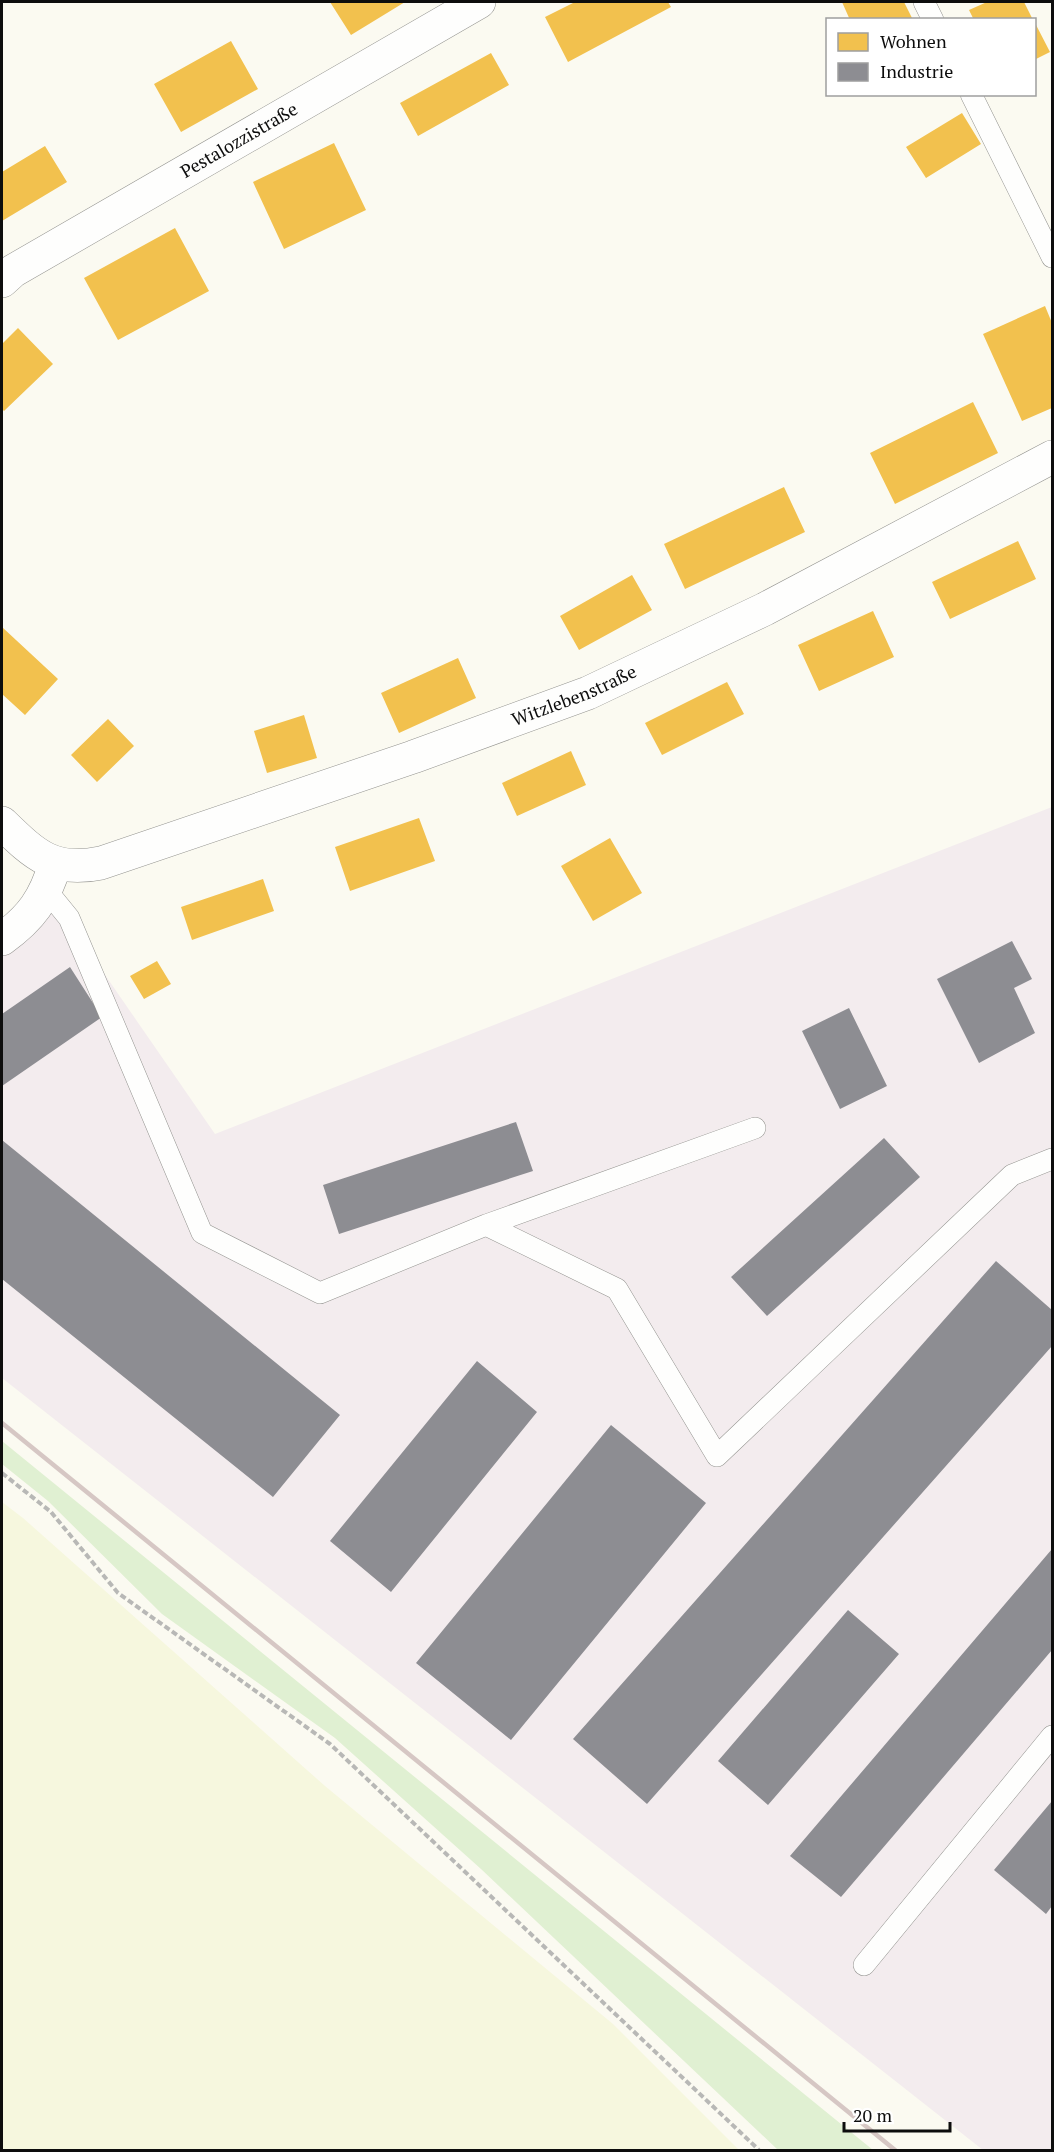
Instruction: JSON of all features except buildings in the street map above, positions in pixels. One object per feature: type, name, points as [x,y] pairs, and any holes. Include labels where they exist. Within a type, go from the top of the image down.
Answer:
[{"type":"street","name":"Pestalozzistraße","points":[[2,281],[13,271],[479,2]]},
{"type":"street","name":"Witzlebenstraße","points":[[57,874],[101,863],[588,693],[901,546],[998,495],[1045,467]]},
{"type":"street","points":[[2,824],[57,874],[38,906],[2,939]]},
{"type":"lane","points":[[924,2],[932,18]]},
{"type":"lane","points":[[972,96],[1053,257]]},
{"type":"lane","points":[[57,874],[69,918],[202,1233],[320,1293],[486,1225],[756,1128]]},
{"type":"lane","points":[[486,1225],[617,1289],[717,1456],[1012,1175],[1053,1159]]},
{"type":"lane","points":[[864,1965],[1053,1736]]},
{"type":"path","points":[[2,1473],[51,1512],[118,1593],[330,1744],[759,2151]]},
{"type":"shaded area","points":[[1052,807],[1052,2150],[983,2150],[2,1378],[2,937],[47,891],[215,1134]]},
{"type":"green space","points":[[2,1441],[873,2150],[778,2150],[481,1869],[335,1738],[162,1614],[48,1501],[2,1464]]},
{"type":"green space","points":[[2,1502],[23,1518],[325,1786],[613,2024],[739,2150],[2,2150]]},
{"type":"railway","points":[[2,1423],[895,2150]]}]
